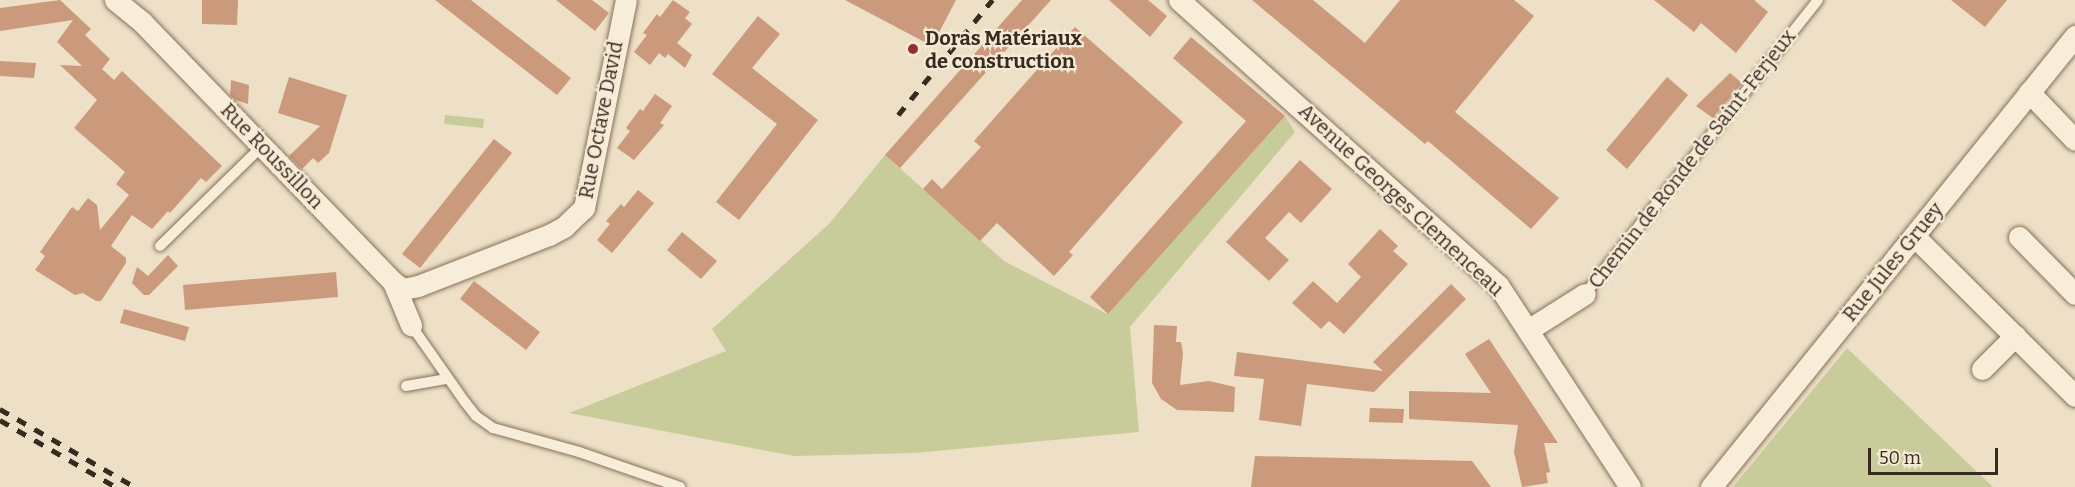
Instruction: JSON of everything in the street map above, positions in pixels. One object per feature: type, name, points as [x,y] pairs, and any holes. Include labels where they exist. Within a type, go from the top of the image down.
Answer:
[{"type":"street","name":"Rue Roussillon","points":[[115,0],[142,22],[393,282],[411,325]]},
{"type":"street","name":"Rue Octave David","points":[[393,282],[403,289],[418,286],[549,235],[564,227],[584,208],[626,0]]},
{"type":"street","name":"Avenue Georges Clemenceau","points":[[1179,0],[1498,285],[1630,487]]},
{"type":"street","name":"Rue Jules Gruey","points":[[1711,487],[2075,36]]},
{"type":"street","points":[[2029,92],[2075,140]]},
{"type":"street","points":[[1914,236],[2075,396]]},
{"type":"street","points":[[2019,237],[2075,294]]},
{"type":"street","name":"Chemin de Ronde de Saint-Ferjeux","points":[[1528,330],[1585,294]]},
{"type":"street","points":[[1982,369],[2015,336]]},
{"type":"lane","name":"Chemin de Ronde de Saint-Ferjeux","points":[[1585,294],[1818,0]]},
{"type":"lane","points":[[160,246],[263,145]]},
{"type":"lane","points":[[411,325],[445,379],[476,416],[493,428],[579,452],[680,487]]},
{"type":"lane","points":[[411,325],[465,402]]},
{"type":"lane","points":[[406,386],[445,379]]},
{"type":"green space","points":[[445,115],[484,119],[483,128],[444,124]]},
{"type":"green space","points":[[1285,116],[1295,132],[1130,327],[1139,432],[915,453],[794,456],[569,413],[726,351],[712,329],[829,224],[885,155],[1004,261],[1107,314]]},
{"type":"green space","points":[[1847,348],[1993,487],[1733,487]]},
{"type":"building","points":[[60,0],[91,29],[85,35],[110,59],[102,69],[114,80],[122,71],[222,166],[206,182],[201,178],[170,213],[168,211],[152,229],[132,215],[111,246],[126,258],[126,263],[101,301],[96,301],[83,293],[75,295],[35,270],[45,256],[40,252],[72,207],[78,211],[88,198],[97,205],[100,230],[129,195],[116,184],[125,172],[74,128],[97,100],[60,65],[82,66],[57,42],[73,20],[0,31],[0,8]]},
{"type":"building","points":[[202,0],[238,0],[237,25],[202,24]]},
{"type":"building","points":[[435,0],[471,0],[571,78],[557,95]]},
{"type":"building","points":[[556,0],[592,0],[609,13],[595,31]]},
{"type":"building","points":[[673,0],[690,12],[685,18],[692,24],[677,43],[692,55],[685,68],[668,54],[665,58],[659,53],[650,65],[634,52],[647,35],[643,33],[657,14],[660,17]]},
{"type":"building","points":[[845,0],[956,0],[932,46]]},
{"type":"building","points":[[1022,0],[1051,0],[900,168],[885,155]]},
{"type":"building","points":[[1109,0],[1148,0],[1167,16],[1150,37]]},
{"type":"building","points":[[1252,0],[1313,0],[1365,43],[1400,0],[1514,0],[1534,16],[1455,112],[1559,198],[1531,229],[1428,141],[1425,144]]},
{"type":"building","points":[[1654,0],[1754,0],[1768,12],[1736,53],[1701,23],[1694,32]]},
{"type":"building","points":[[1951,0],[2007,0],[1985,27]]},
{"type":"building","points":[[758,16],[780,34],[752,68],[818,120],[739,220],[716,202],[777,124],[712,74]]},
{"type":"building","points":[[1075,27],[1183,122],[1069,252],[1073,255],[1054,276],[997,223],[980,241],[923,189],[932,179],[942,189],[981,147],[974,141]]},
{"type":"building","points":[[1191,37],[1285,116],[1108,314],[1090,297],[1246,121],[1173,58]]},
{"type":"building","points":[[0,61],[36,63],[34,78],[0,76]]},
{"type":"building","points":[[1730,73],[1742,83],[1713,118],[1696,106]]},
{"type":"building","points":[[289,77],[347,95],[329,153],[318,163],[313,158],[302,169],[289,156],[320,126],[278,113]]},
{"type":"building","points":[[1667,77],[1688,95],[1627,169],[1606,150]]},
{"type":"building","points":[[231,80],[249,85],[248,104],[235,100],[230,95]]},
{"type":"building","points":[[655,94],[672,106],[660,123],[664,125],[634,160],[617,148],[630,131],[626,128],[640,109],[643,111]]},
{"type":"building","points":[[494,139],[512,153],[420,268],[402,254]]},
{"type":"building","points":[[1300,160],[1332,189],[1301,223],[1289,212],[1265,238],[1289,260],[1269,281],[1226,242]]},
{"type":"building","points":[[638,190],[654,203],[612,253],[597,240],[610,224],[606,221],[621,204],[624,207]]},
{"type":"building","points":[[1380,229],[1398,246],[1393,251],[1408,264],[1344,334],[1329,321],[1321,329],[1292,303],[1313,281],[1337,303],[1361,277],[1348,264]]},
{"type":"building","points":[[682,232],[717,261],[701,279],[667,250]]},
{"type":"building","points":[[168,255],[178,266],[149,295],[144,295],[132,283],[137,267],[148,276]]},
{"type":"building","points":[[336,272],[338,297],[185,310],[183,285]]},
{"type":"building","points":[[474,281],[540,332],[526,350],[460,299]]},
{"type":"building","points":[[1451,284],[1466,299],[1374,392],[1307,384],[1301,426],[1259,420],[1264,379],[1234,376],[1237,352],[1383,371],[1373,362]]},
{"type":"building","points":[[124,309],[189,327],[185,341],[120,323]]},
{"type":"building","points":[[1154,325],[1177,326],[1176,342],[1181,342],[1183,353],[1180,385],[1209,381],[1235,387],[1234,412],[1177,410],[1161,399],[1152,383]]},
{"type":"building","points":[[1489,339],[1558,443],[1544,443],[1550,472],[1546,473],[1548,483],[1522,487],[1514,452],[1518,425],[1409,419],[1409,391],[1491,393],[1465,354]]},
{"type":"building","points":[[1370,408],[1404,409],[1403,423],[1369,422]]},
{"type":"building","points":[[1255,456],[1472,461],[1491,487],[1251,487]]},
{"type":"railway","points":[[898,115],[992,0]]},
{"type":"railway","points":[[0,409],[135,487]]},
{"type":"railway","points":[[0,420],[116,487]]},
{"type":"place","name":"Doras Matériaux de construction","points":[[913,49]]}]
